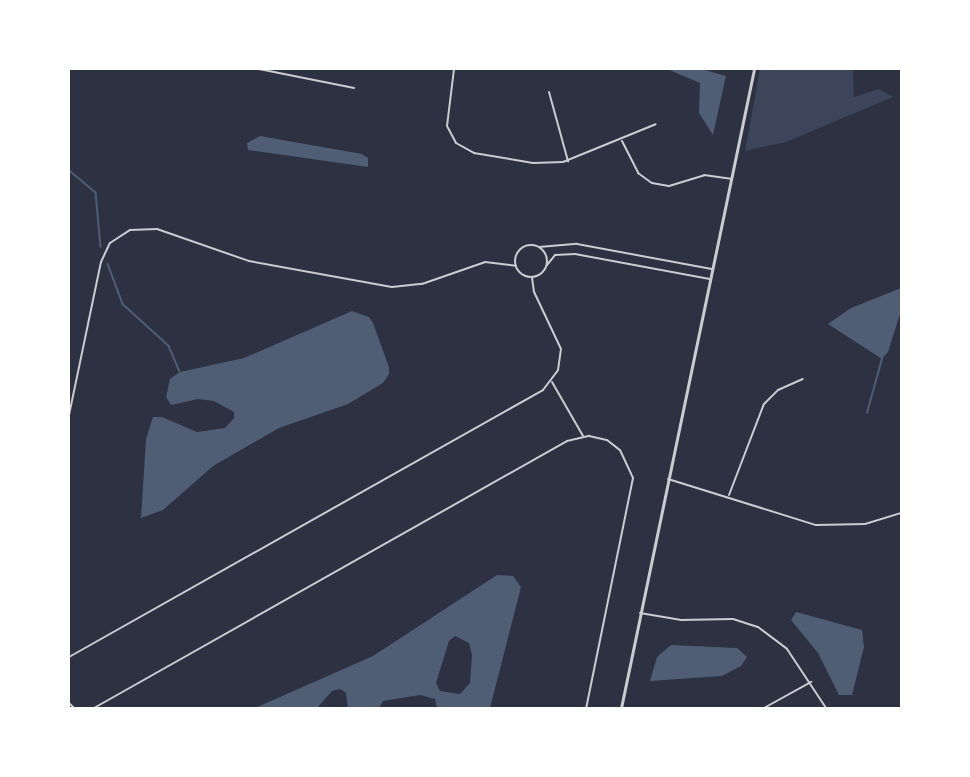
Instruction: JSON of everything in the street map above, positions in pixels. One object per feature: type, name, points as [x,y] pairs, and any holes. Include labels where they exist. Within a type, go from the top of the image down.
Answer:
[{"type":"street","points":[[260,69],[354,88]]},
{"type":"street","points":[[453,69],[446,120],[452,137],[462,147],[533,163],[568,160],[622,141],[656,124]]},
{"type":"street","points":[[621,708],[754,69]]},
{"type":"street","points":[[549,92],[568,160]]},
{"type":"street","points":[[622,141],[635,170],[652,183],[669,186],[704,175],[731,179]]},
{"type":"street","points":[[69,416],[101,262],[110,243],[130,230],[157,229],[249,261],[392,287],[422,285],[485,262],[516,266]]},
{"type":"street","points":[[710,279],[575,254],[555,255],[543,272],[532,278],[524,276],[516,266],[516,257],[523,247],[577,244],[712,269]]},
{"type":"street","points":[[539,247],[547,257],[547,265]]},
{"type":"street","points":[[69,657],[552,382],[560,366],[561,345],[534,292],[532,278]]},
{"type":"street","points":[[729,495],[764,404],[778,390],[802,379]]},
{"type":"street","points":[[552,382],[584,436]]},
{"type":"street","points":[[94,708],[567,441],[584,436],[602,438],[615,446],[628,461],[633,478],[586,708]]},
{"type":"street","points":[[668,479],[729,495],[782,517],[816,525],[865,524],[901,513]]},
{"type":"street","points":[[640,613],[681,620],[733,620],[758,627],[787,649],[812,682],[826,708]]},
{"type":"street","points":[[764,708],[812,682]]},
{"type":"street","points":[[69,703],[74,708]]},
{"type":"shaded area","points":[[667,69],[701,69],[726,76],[713,135],[699,113],[700,83]]},
{"type":"shaded area","points":[[760,69],[853,69],[854,97],[879,89],[893,97],[786,142],[745,151]]},
{"type":"shaded area","points":[[260,136],[362,154],[368,158],[368,167],[248,150],[247,143]]},
{"type":"shaded area","points":[[901,288],[901,311],[888,352],[882,359],[828,324],[851,308]]},
{"type":"shaded area","points":[[352,311],[369,317],[373,323],[389,367],[389,374],[383,383],[348,404],[279,428],[213,466],[163,510],[141,518],[146,439],[153,417],[162,417],[197,432],[225,428],[234,418],[234,412],[214,401],[198,399],[171,405],[166,397],[170,379],[180,372],[244,358]]},
{"type":"shaded area","points":[[497,575],[513,576],[521,587],[490,708],[437,708],[435,699],[420,695],[383,701],[379,708],[348,708],[346,693],[340,689],[332,691],[317,708],[255,708],[373,656]],"holes":[[[455,636],[469,643],[472,655],[470,683],[460,694],[440,691],[436,683],[449,641]]]},
{"type":"shaded area","points":[[796,612],[862,630],[864,647],[852,695],[839,695],[818,653],[791,620]]},
{"type":"shaded area","points":[[671,645],[737,648],[747,657],[741,666],[722,676],[650,681],[657,657]]},
{"type":"waterway","points":[[69,170],[96,193],[101,247]]},
{"type":"waterway","points":[[108,264],[123,304],[169,346],[180,372]]},
{"type":"waterway","points":[[867,413],[882,359]]}]
